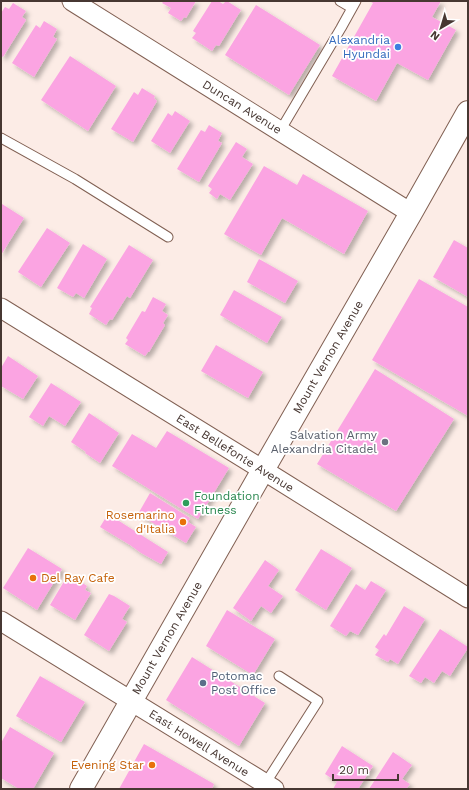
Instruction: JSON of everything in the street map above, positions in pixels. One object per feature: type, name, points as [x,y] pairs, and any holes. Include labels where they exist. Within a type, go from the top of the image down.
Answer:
[{"type":"main road","name":"Mount Vernon Avenue","points":[[81,789],[412,213],[468,112]]},
{"type":"street","name":"Duncan Avenue","points":[[72,1],[412,213]]},
{"type":"street","name":"East Bellefonte Avenue","points":[[1,308],[468,598]]},
{"type":"street","name":"East Howell Avenue","points":[[1,621],[269,786]]},
{"type":"lane","points":[[280,131],[354,5],[340,1]]},
{"type":"lane","points":[[1,138],[75,179],[168,237]]},
{"type":"lane","points":[[269,786],[318,701],[280,676]]},
{"type":"building","points":[[164,1],[196,1],[186,18],[184,17],[181,21],[168,13],[171,8],[162,3]]},
{"type":"building","points":[[212,1],[218,1],[223,4],[227,1],[241,10],[219,46],[216,45],[212,51],[192,38],[196,33],[193,31]]},
{"type":"building","name":"Alexandria Hyundai","points":[[369,1],[441,1],[432,17],[456,30],[428,80],[397,63],[376,101],[332,76],[373,3]]},
{"type":"building","points":[[13,3],[26,11],[22,17],[26,20],[3,57],[1,56],[1,13],[5,7],[9,9]]},
{"type":"building","points":[[256,5],[320,45],[289,95],[225,55]]},
{"type":"building","points":[[44,21],[57,29],[53,37],[57,39],[34,77],[12,63],[36,25],[40,28]]},
{"type":"building","points":[[70,56],[116,86],[88,131],[41,100]]},
{"type":"building","points":[[142,88],[155,96],[154,98],[157,101],[133,142],[111,129],[134,92],[138,95]]},
{"type":"building","points":[[175,111],[190,121],[170,153],[151,141],[168,113],[172,116]]},
{"type":"building","points":[[209,125],[222,133],[218,141],[222,143],[199,182],[177,169],[201,130],[205,132]]},
{"type":"building","points":[[236,142],[247,149],[242,157],[253,164],[230,200],[220,194],[217,199],[209,193],[212,189],[208,186]]},
{"type":"building","points":[[264,166],[297,185],[303,174],[368,211],[344,254],[282,218],[261,255],[224,234]]},
{"type":"building","points":[[2,204],[24,218],[1,255],[1,205]]},
{"type":"building","points":[[47,228],[70,243],[41,287],[18,272]]},
{"type":"building","points":[[454,240],[468,248],[468,297],[433,277]]},
{"type":"building","points":[[83,244],[107,259],[84,298],[76,293],[73,297],[57,288]]},
{"type":"building","points":[[129,245],[153,260],[130,298],[127,296],[112,320],[110,319],[106,325],[89,314],[92,308],[90,307]]},
{"type":"building","points":[[259,259],[298,281],[285,303],[247,282]]},
{"type":"building","points":[[419,279],[468,307],[468,416],[372,360]]},
{"type":"building","points":[[234,290],[282,317],[267,343],[220,315]]},
{"type":"building","points":[[153,297],[166,304],[162,311],[168,315],[163,323],[165,325],[145,356],[125,344],[128,340],[126,338],[142,311],[145,312]]},
{"type":"building","points":[[216,345],[263,372],[248,398],[201,371]]},
{"type":"building","points":[[8,356],[38,376],[23,399],[1,386],[1,368]]},
{"type":"building","name":"Salvation Army Alexandria Citadel","points":[[375,369],[454,419],[396,511],[317,464]]},
{"type":"building","points":[[51,383],[81,402],[65,426],[49,416],[43,426],[29,417]]},
{"type":"building","points":[[89,413],[119,433],[100,463],[71,442]]},
{"type":"building","points":[[167,431],[229,468],[198,519],[112,466],[132,434],[156,448]]},
{"type":"building","points":[[150,493],[190,518],[188,522],[196,527],[186,543],[138,514]]},
{"type":"building","points":[[108,514],[168,552],[161,564],[100,527]]},
{"type":"building","name":"Del Ray Cafe","points":[[28,548],[62,569],[37,610],[3,588]]},
{"type":"building","points":[[321,549],[352,568],[326,610],[295,590]]},
{"type":"building","points":[[265,560],[279,570],[268,586],[283,596],[271,613],[261,606],[251,621],[233,608]]},
{"type":"building","points":[[70,575],[87,586],[85,590],[91,593],[75,620],[50,605],[66,578],[68,579]]},
{"type":"building","points":[[371,581],[386,590],[358,635],[350,631],[346,636],[330,626],[356,584],[365,590]]},
{"type":"building","points":[[109,594],[130,606],[122,619],[127,622],[109,651],[84,635]]},
{"type":"building","points":[[404,606],[425,619],[398,664],[390,659],[388,662],[375,655],[379,650],[375,647],[384,634],[386,636]]},
{"type":"building","points":[[227,610],[275,639],[253,675],[206,646]]},
{"type":"building","points":[[440,629],[468,648],[450,676],[442,671],[434,683],[425,677],[421,683],[409,676]]},
{"type":"building","points":[[192,657],[265,703],[239,746],[166,700]]},
{"type":"building","points":[[40,676],[85,702],[61,742],[16,716]]},
{"type":"building","points":[[10,727],[54,753],[33,789],[19,789],[1,778],[1,743]]},
{"type":"building","points":[[144,744],[214,784],[212,789],[119,789]]},
{"type":"building","points":[[342,746],[373,766],[358,789],[333,789],[337,782],[325,774]]},
{"type":"building","points":[[393,752],[412,765],[402,779],[410,784],[406,789],[369,789]]},
{"type":"place","name":"Alexandria Hyundai","points":[[398,47]]},
{"type":"place","name":"Salvation Army Alexandria Citadel","points":[[385,442]]},
{"type":"place","name":"Foundation Fitness","points":[[186,503]]},
{"type":"place","name":"Rosemarino d'Italia","points":[[183,522]]},
{"type":"place","name":"Del Ray Cafe","points":[[33,578]]},
{"type":"place","name":"Potomac Post Office","points":[[203,683]]},
{"type":"place","name":"Evening Star","points":[[152,765]]}]
